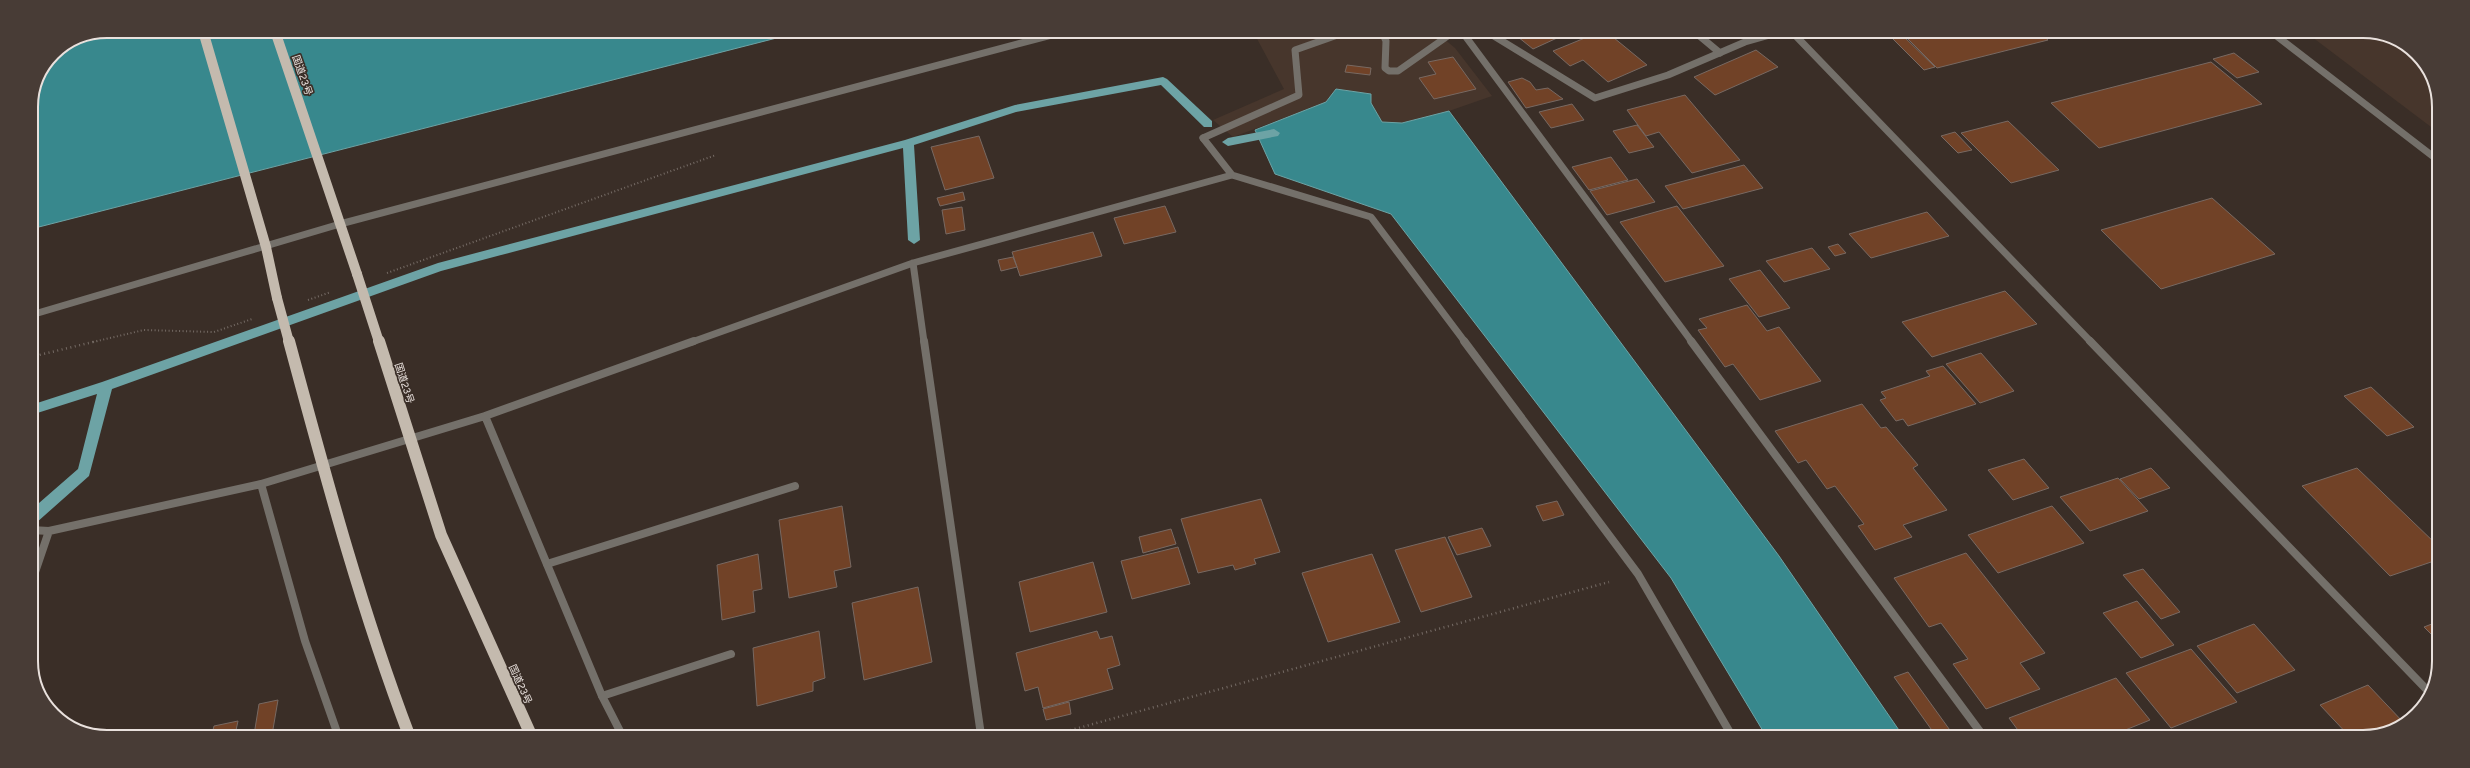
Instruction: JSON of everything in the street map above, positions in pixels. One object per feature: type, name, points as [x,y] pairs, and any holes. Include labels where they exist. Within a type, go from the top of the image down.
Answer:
[{"type":"highway","points":[[205,38],[266,247],[277,298],[352,569],[397,704],[408,730]]},
{"type":"highway","name":"国道23号","points":[[277,38],[335,207],[441,535],[529,730]]},
{"type":"street","points":[[38,313],[340,224],[1040,38]]},
{"type":"street","points":[[1232,175],[1203,138],[1299,94],[1295,50],[1329,38]]},
{"type":"street","points":[[1385,38],[1386,41],[1385,68],[1398,71],[1445,38]]},
{"type":"street","points":[[1467,38],[1979,730]]},
{"type":"street","points":[[1497,38],[1595,98],[1668,76],[1746,42],[1760,38]]},
{"type":"street","points":[[1702,38],[1720,53]]},
{"type":"street","points":[[1798,38],[2426,689]]},
{"type":"street","points":[[2279,38],[2432,156]]},
{"type":"street","points":[[38,531],[49,531],[261,484],[485,416],[914,263],[1232,175],[1371,217],[1638,574],[1729,730]]},
{"type":"street","points":[[914,263],[980,730]]},
{"type":"street","points":[[485,416],[602,696],[619,730]]},
{"type":"street","points":[[261,484],[305,641],[336,730]]},
{"type":"street","points":[[547,564],[795,486]]},
{"type":"street","points":[[38,563],[49,531]]},
{"type":"street","points":[[602,696],[731,654]]},
{"type":"path","points":[[384,274],[720,154]]},
{"type":"path","points":[[303,302],[332,292]]},
{"type":"path","points":[[38,355],[144,330],[214,332],[258,317]]},
{"type":"path","points":[[1075,730],[1638,574]]},
{"type":"shaded area","points":[[1257,38],[1443,38],[1455,48],[1492,96],[1449,111],[1402,123],[1382,122],[1371,103],[1370,94],[1336,89],[1327,102],[1233,137],[1213,120],[1284,89]]},
{"type":"shaded area","points":[[2313,38],[2363,38],[2381,40],[2393,45],[2408,55],[2418,65],[2423,73],[2431,94],[2432,128]]},
{"type":"water","points":[[777,38],[38,227],[39,94],[43,81],[58,58],[81,43],[94,39]]},
{"type":"water","points":[[1336,89],[1371,94],[1371,103],[1382,122],[1402,123],[1449,111],[1779,556],[1899,730],[1762,730],[1671,578],[1391,214],[1275,174],[1255,130],[1326,102]]},
{"type":"building","points":[[1519,38],[1557,38],[1533,49]]},
{"type":"building","points":[[1585,38],[1614,38],[1647,65],[1608,82],[1583,60],[1570,66],[1553,51]]},
{"type":"building","points":[[1892,38],[1905,38],[1935,67],[1924,70]]},
{"type":"building","points":[[1907,38],[2046,38],[2048,40],[1937,68]]},
{"type":"building","points":[[1756,50],[1778,67],[1715,95],[1694,77]]},
{"type":"building","points":[[2234,53],[2259,72],[2237,78],[2213,59]]},
{"type":"building","points":[[1453,57],[1476,89],[1434,99],[1419,78],[1436,74],[1428,62]]},
{"type":"building","points":[[2211,62],[2262,104],[2099,148],[2051,103]]},
{"type":"building","points":[[1347,65],[1371,68],[1370,75],[1345,72]]},
{"type":"building","points":[[1522,78],[1530,82],[1536,90],[1548,88],[1563,99],[1526,108],[1508,82]]},
{"type":"building","points":[[1685,95],[1740,160],[1692,173],[1659,132],[1646,136],[1627,110]]},
{"type":"building","points":[[1572,104],[1584,120],[1551,128],[1539,112]]},
{"type":"building","points":[[2008,121],[2059,170],[2011,183],[1961,133]]},
{"type":"building","points":[[1637,125],[1654,147],[1629,153],[1613,131]]},
{"type":"building","points":[[1955,132],[1972,150],[1958,153],[1941,136]]},
{"type":"building","points":[[979,136],[994,178],[945,190],[931,147]]},
{"type":"building","points":[[1611,157],[1628,180],[1589,190],[1572,167]]},
{"type":"building","points":[[1744,165],[1763,188],[1683,209],[1665,186]]},
{"type":"building","points":[[1637,179],[1655,202],[1607,215],[1590,191]]},
{"type":"building","points":[[963,192],[965,200],[940,206],[937,198]]},
{"type":"building","points":[[2212,198],[2275,254],[2161,289],[2101,230]]},
{"type":"building","points":[[1165,206],[1176,232],[1124,244],[1114,218]]},
{"type":"building","points":[[1677,206],[1724,266],[1665,282],[1620,222]]},
{"type":"building","points":[[962,207],[965,230],[946,234],[942,210]]},
{"type":"building","points":[[1927,212],[1949,236],[1871,258],[1849,234]]},
{"type":"building","points":[[1093,232],[1102,256],[1020,276],[1012,252]]},
{"type":"building","points":[[1838,244],[1846,253],[1835,256],[1828,247]]},
{"type":"building","points":[[1812,248],[1830,269],[1784,282],[1766,261]]},
{"type":"building","points":[[1013,257],[1017,267],[1001,271],[998,260]]},
{"type":"building","points":[[1760,270],[1790,308],[1759,317],[1729,279]]},
{"type":"building","points":[[2005,291],[2037,324],[1932,357],[1902,322]]},
{"type":"building","points":[[1747,305],[1767,331],[1779,327],[1821,381],[1760,400],[1733,364],[1725,367],[1698,330],[1707,328],[1699,319]]},
{"type":"building","points":[[1981,353],[2014,391],[1980,403],[1946,364]]},
{"type":"building","points":[[1943,366],[1976,404],[1908,426],[1903,419],[1896,421],[1880,400],[1886,398],[1881,392],[1930,376],[1926,371]]},
{"type":"building","points":[[2371,387],[2414,427],[2387,436],[2344,396]]},
{"type":"building","points":[[1862,404],[1881,428],[1886,427],[1918,465],[1913,468],[1947,510],[1903,525],[1912,537],[1875,550],[1858,526],[1864,524],[1835,486],[1827,489],[1806,460],[1798,463],[1775,431]]},
{"type":"building","points":[[2024,459],[2049,488],[2013,500],[1988,470]]},
{"type":"building","points":[[2151,468],[2170,488],[2139,499],[2120,479]]},
{"type":"building","points":[[2357,468],[2432,540],[2432,562],[2390,576],[2302,486]]},
{"type":"building","points":[[2118,478],[2148,511],[2090,531],[2060,497]]},
{"type":"building","points":[[1261,499],[1280,552],[1254,559],[1256,564],[1235,570],[1233,565],[1198,573],[1181,519]]},
{"type":"building","points":[[1557,501],[1564,515],[1543,521],[1536,506]]},
{"type":"building","points":[[842,506],[851,567],[834,571],[837,587],[789,598],[779,520]]},
{"type":"building","points":[[2052,506],[2084,543],[1998,573],[1968,535]]},
{"type":"building","points":[[1482,528],[1491,546],[1457,555],[1448,537]]},
{"type":"building","points":[[1171,529],[1176,544],[1143,553],[1139,537]]},
{"type":"building","points":[[1445,537],[1472,597],[1421,612],[1395,550]]},
{"type":"building","points":[[1178,547],[1190,584],[1132,599],[1121,561]]},
{"type":"building","points":[[1966,553],[2045,653],[2020,663],[2040,689],[1986,709],[1953,664],[1968,659],[1941,623],[1929,627],[1894,578]]},
{"type":"building","points":[[758,554],[762,589],[753,591],[755,612],[722,620],[717,565]]},
{"type":"building","points":[[1372,554],[1400,622],[1328,642],[1302,573]]},
{"type":"building","points":[[1093,562],[1107,612],[1030,632],[1019,582]]},
{"type":"building","points":[[2143,569],[2180,612],[2161,619],[2123,575]]},
{"type":"building","points":[[918,587],[932,662],[864,680],[852,603]]},
{"type":"building","points":[[2137,601],[2174,645],[2141,658],[2103,613]]},
{"type":"building","points":[[2254,624],[2295,670],[2237,693],[2197,646]]},
{"type":"building","points":[[2432,624],[2432,635],[2424,627]]},
{"type":"building","points":[[819,631],[825,678],[813,682],[813,691],[757,706],[753,648]]},
{"type":"building","points":[[1097,631],[1100,639],[1112,636],[1120,665],[1107,669],[1113,689],[1043,708],[1038,687],[1025,691],[1016,653]]},
{"type":"building","points":[[2191,649],[2237,702],[2171,728],[2126,673]]},
{"type":"building","points":[[1908,672],[1950,730],[1932,730],[1894,677]]},
{"type":"building","points":[[2116,678],[2150,720],[2125,730],[2018,730],[2009,718]]},
{"type":"building","points":[[2368,685],[2400,719],[2376,729],[2343,730],[2320,705]]},
{"type":"building","points":[[278,700],[273,730],[255,730],[259,704]]},
{"type":"building","points":[[1069,702],[1071,714],[1046,720],[1043,709]]},
{"type":"building","points":[[238,721],[236,730],[213,730],[214,726]]},
{"type":"waterway","points":[[908,143],[1015,109],[1163,81],[1208,124]]},
{"type":"waterway","points":[[1228,142],[1274,133]]},
{"type":"waterway","points":[[106,386],[438,267],[908,143]]},
{"type":"waterway","points":[[908,143],[914,240]]},
{"type":"waterway","points":[[38,408],[106,386]]},
{"type":"waterway","points":[[38,513],[84,472],[106,386]]}]
